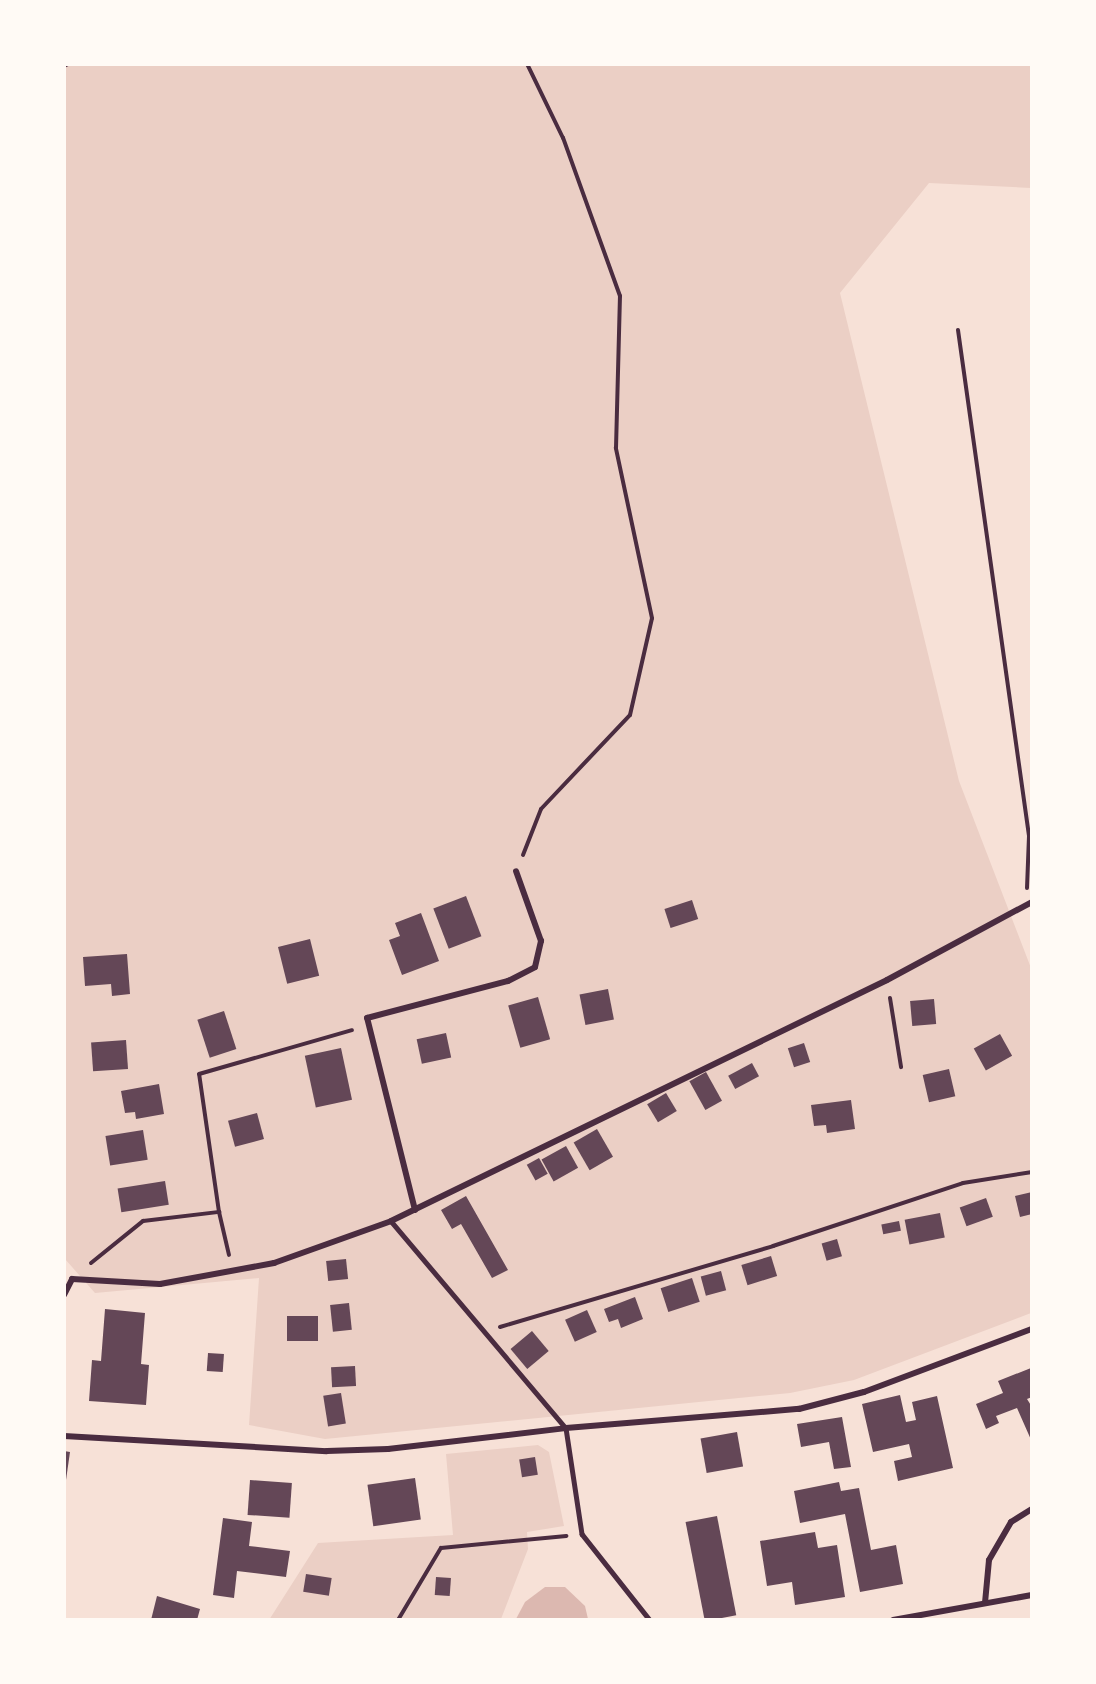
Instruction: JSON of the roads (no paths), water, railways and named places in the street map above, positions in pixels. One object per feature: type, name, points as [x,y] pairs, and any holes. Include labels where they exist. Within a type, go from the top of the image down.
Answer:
[{"type":"street","points":[[415,1210],[367,1018],[508,981],[536,967],[541,941],[516,871]]},
{"type":"street","points":[[64,1295],[72,1279],[160,1284],[274,1263],[391,1221],[887,980],[1029,903]]},
{"type":"street","points":[[64,1436],[327,1450],[388,1449],[566,1428],[799,1409],[864,1392],[1032,1329]]},
{"type":"street","points":[[985,1603],[989,1560],[1011,1522],[1032,1509]]},
{"type":"street","points":[[893,1620],[922,1617],[1032,1595]]},
{"type":"lane","points":[[391,1221],[566,1428],[582,1534],[650,1620]]}]
